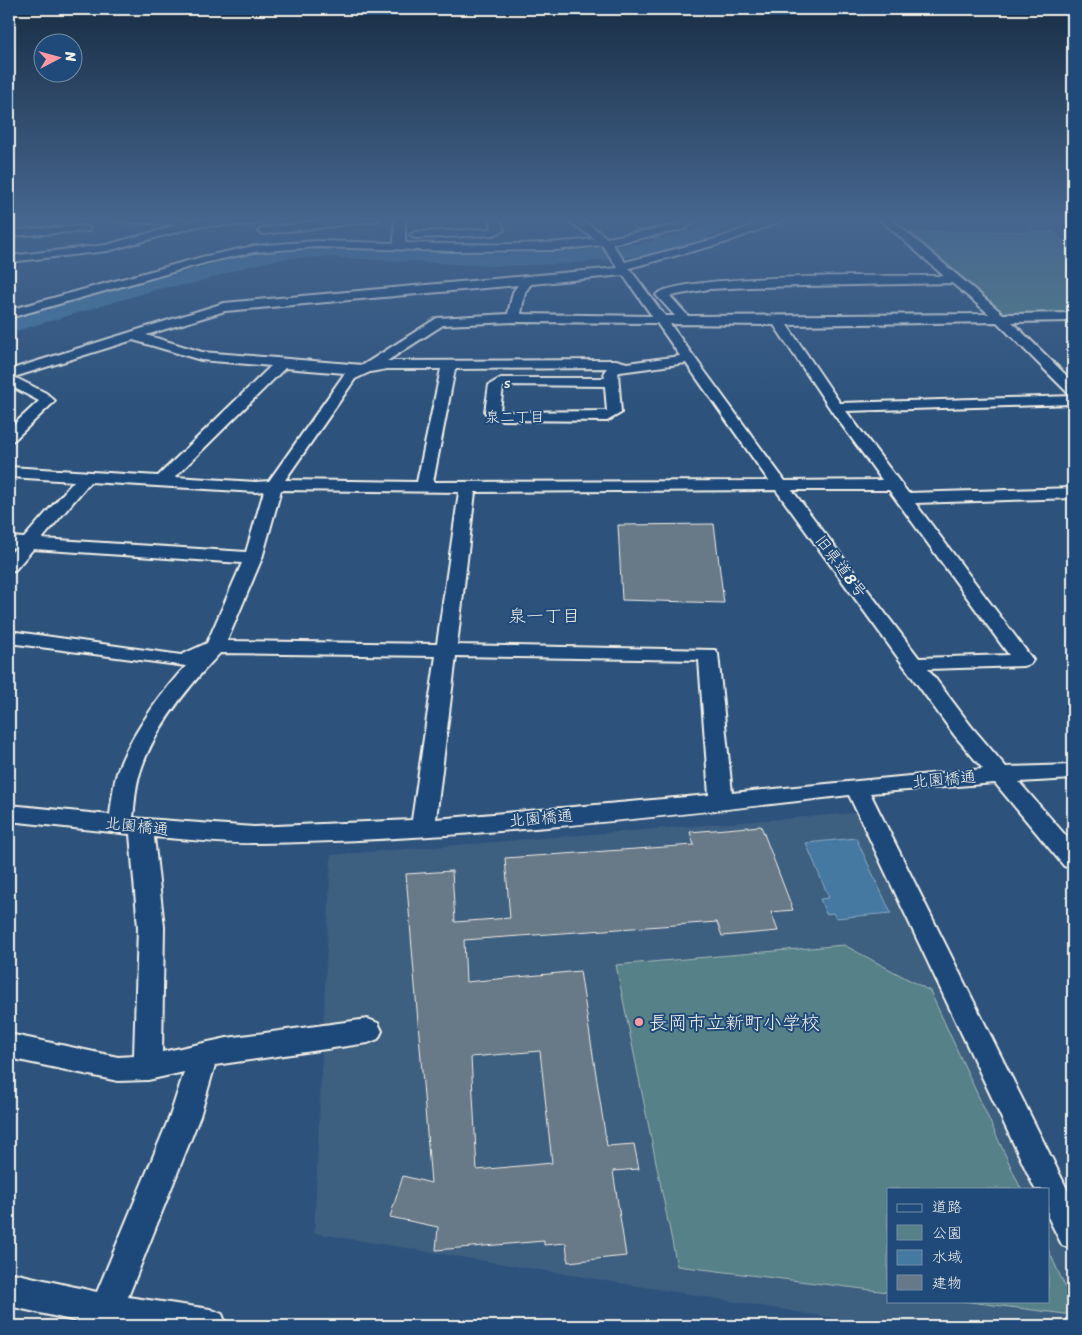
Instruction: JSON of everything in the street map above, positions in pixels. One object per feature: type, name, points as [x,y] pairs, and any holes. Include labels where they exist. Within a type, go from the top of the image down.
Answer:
[{"type":"street","points":[[9,314],[132,280]]},
{"type":"street","points":[[9,374],[18,364],[136,336],[207,312],[242,304],[531,280]]},
{"type":"street","name":"旧県道8号","points":[[633,280],[780,485],[913,664],[998,775],[1073,860]]},
{"type":"street","points":[[685,320],[662,294],[670,289],[692,287],[801,281],[908,280]]},
{"type":"street","points":[[954,280],[999,318],[1073,390]]},
{"type":"street","points":[[514,318],[519,292],[527,281]]},
{"type":"street","points":[[136,336],[201,356],[280,365],[366,369],[384,355],[441,321],[514,318],[778,321],[1073,317]]},
{"type":"street","points":[[778,321],[836,407],[1023,660],[913,664]]},
{"type":"street","points":[[611,382],[611,372],[629,367],[688,358]]},
{"type":"street","points":[[424,486],[449,364]]},
{"type":"street","points":[[148,1068],[151,927],[131,826],[128,774],[137,751],[180,684],[215,647],[253,558],[274,484],[350,376],[366,369],[387,365],[449,364],[606,364],[629,367]]},
{"type":"street","points":[[163,480],[232,410],[280,365]]},
{"type":"street","points":[[9,380],[30,392],[45,397],[48,401],[9,437]]},
{"type":"street","name":"s","points":[[506,381],[611,382],[614,413],[606,417],[502,416],[492,412],[496,385],[506,381]]},
{"type":"street","points":[[836,407],[1073,400]]},
{"type":"street","points":[[9,472],[256,487],[274,484],[468,487],[714,487],[780,485],[899,492],[1073,493]]},
{"type":"street","points":[[9,566],[86,477]]},
{"type":"street","points":[[423,828],[468,487]]},
{"type":"street","points":[[9,542],[253,558]]},
{"type":"street","points":[[9,637],[183,661],[215,647],[708,654],[721,802]]},
{"type":"street","name":"北園橋通","points":[[9,813],[131,826],[254,835],[423,828],[721,802],[856,787],[998,775],[1073,772]]},
{"type":"street","points":[[856,787],[1073,1234]]},
{"type":"street","points":[[9,1046],[118,1069],[148,1068],[204,1054],[368,1031]]},
{"type":"street","points":[[103,1319],[185,1116],[204,1054]]},
{"type":"street","points":[[9,1289],[103,1319],[210,1326]]},
{"type":"shaded area","name":"長岡市立新町小学校","points":[[855,813],[1036,1188],[887,1188],[887,1302],[1050,1302],[1050,1219],[1073,1267],[1073,1326],[883,1326],[314,1233],[331,855]]},
{"type":"green space","points":[[966,280],[1073,280],[1073,312],[1005,314]]},
{"type":"green space","points":[[844,945],[930,991],[1021,1188],[887,1188],[887,1292],[677,1266],[616,965]]},
{"type":"green space","points":[[1050,1253],[1073,1304],[1073,1315],[970,1302],[1050,1302]]},
{"type":"water","points":[[856,838],[891,913],[836,918],[833,913],[826,914],[820,899],[829,898],[806,843]]},
{"type":"building","points":[[714,524],[724,603],[622,600],[618,525]]},
{"type":"building","points":[[761,826],[793,910],[771,912],[778,931],[722,936],[717,922],[464,940],[466,982],[580,971],[607,1146],[634,1144],[639,1169],[613,1171],[626,1256],[568,1262],[566,1243],[544,1245],[544,1241],[436,1250],[438,1227],[390,1217],[403,1176],[431,1183],[406,874],[452,871],[455,922],[510,918],[505,858],[694,845],[690,832]],"holes":[[[540,1051],[552,1163],[477,1170],[471,1057]]]},
{"type":"waterway","points":[[9,326],[170,280]]},
{"type":"place","name":"長岡市立新町小学校","points":[[639,1022]]},
{"type":"district","name":"泉二丁目","points":[[515,417]]},
{"type":"district","name":"泉一丁目","points":[[544,616]]}]
